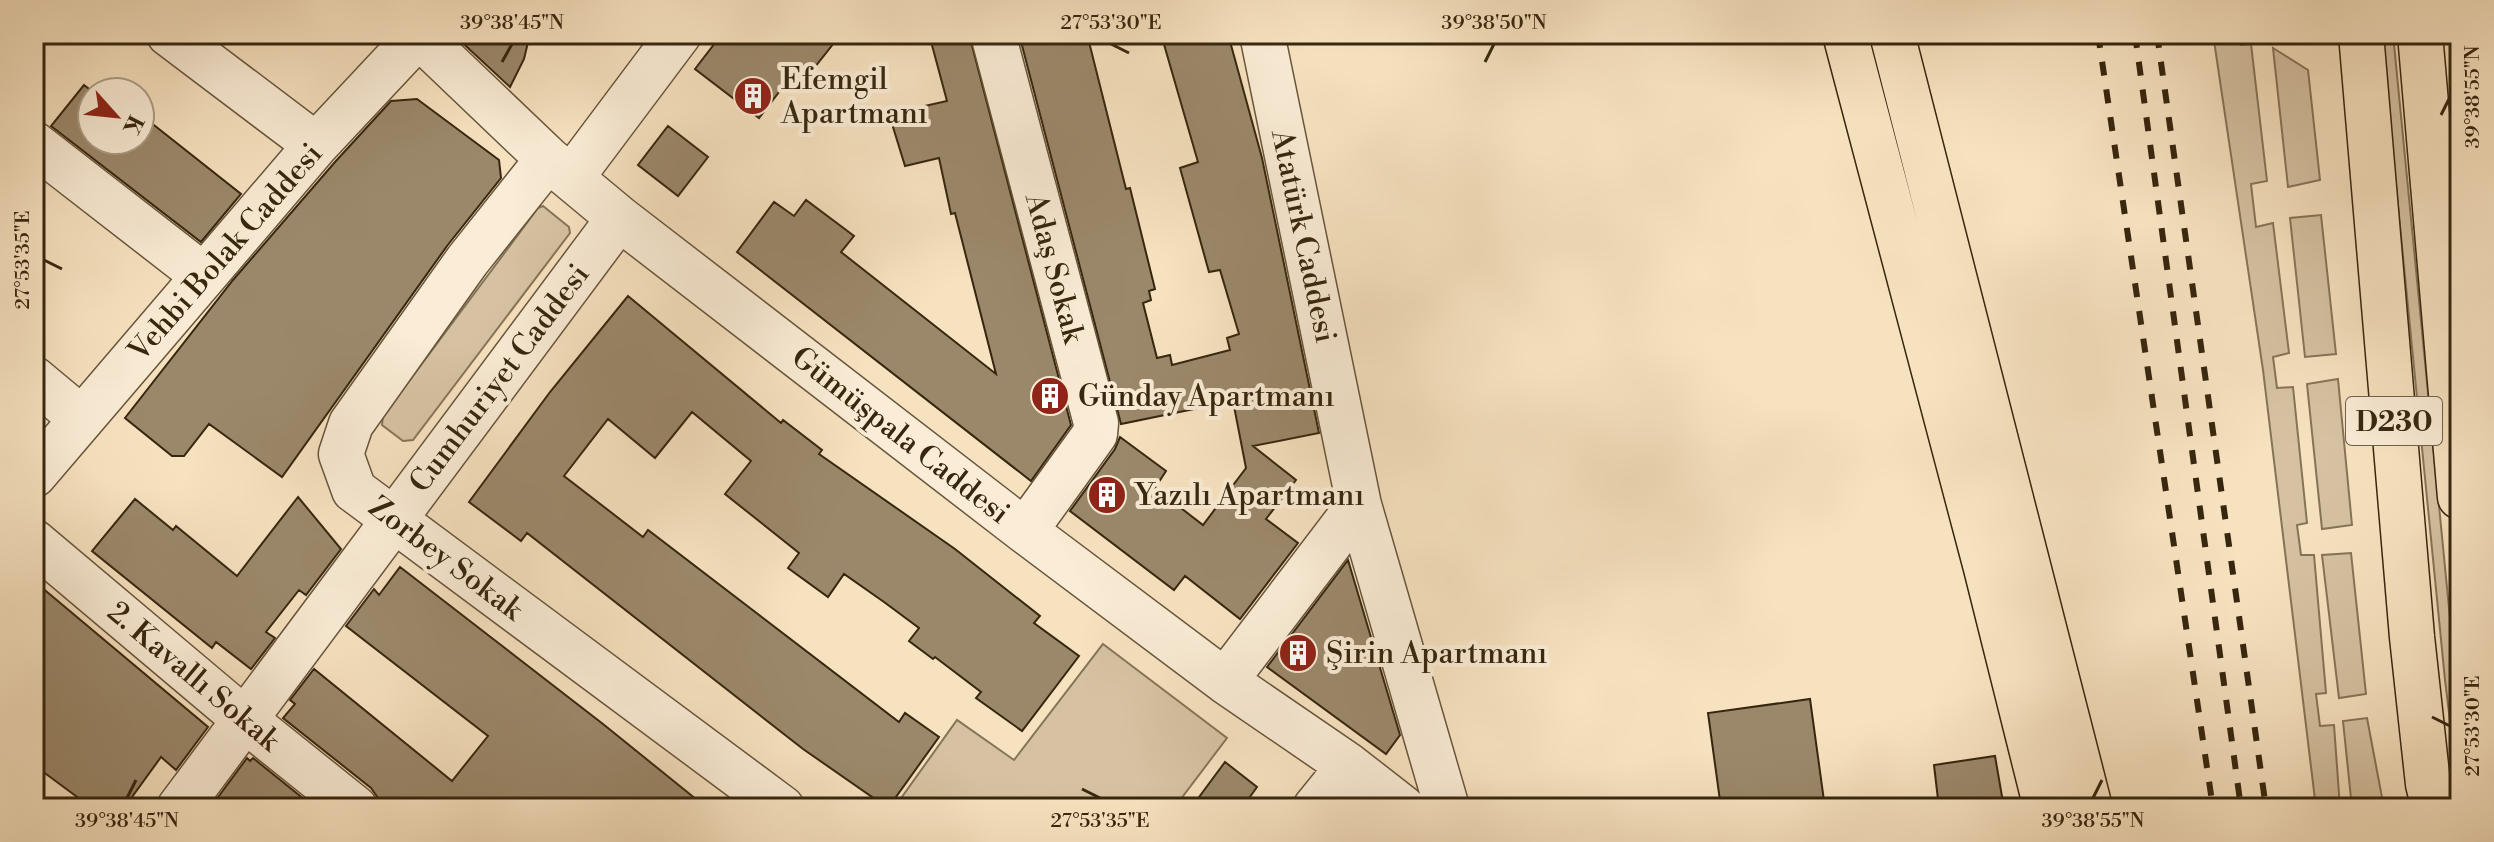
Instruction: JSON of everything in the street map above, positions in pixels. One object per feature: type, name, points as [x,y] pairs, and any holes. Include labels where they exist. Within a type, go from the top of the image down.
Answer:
[{"type":"main road","points":[[1845,34],[2046,808]]},
{"type":"main road","points":[[1892,34],[2090,808]]},
{"type":"main road","name":"D230","points":[[2361,34],[2412,637],[2428,784],[2434,808]]},
{"type":"main road","name":"D230","points":[[2420,34],[2454,344],[2460,497]]},
{"type":"street","points":[[169,34],[316,145]]},
{"type":"street","points":[[560,168],[679,34]]},
{"type":"street","name":"Adaş Sokak","points":[[993,34],[1096,423],[1095,434],[1025,531]]},
{"type":"street","name":"Atatürk Caddesi","points":[[1262,34],[1359,505],[1447,808]]},
{"type":"street","name":"Vehbi Bolak Caddesi","points":[[34,475],[316,145],[419,35]]},
{"type":"street","name":"Gümüşpala Caddesi","points":[[419,35],[560,168],[619,218],[1025,531],[1225,681],[1349,766],[1403,808]]},
{"type":"street","points":[[34,144],[204,276]]},
{"type":"street","name":"Zorbey Sokak","points":[[560,168],[467,261],[351,424],[341,454],[354,490],[782,808]]},
{"type":"street","name":"Cumhuriyet Caddesi","points":[[179,808],[619,218]]},
{"type":"street","points":[[34,379],[82,419]]},
{"type":"street","points":[[1225,681],[1359,505]]},
{"type":"street","name":"2. Kavallı Sokak","points":[[34,542],[355,808]]},
{"type":"street","points":[[1315,808],[1349,766]]},
{"type":"shaded area","points":[[2213,34],[2239,34],[2241,45],[2251,44],[2267,181],[2251,184],[2256,227],[2273,223],[2289,353],[2273,357],[2277,388],[2293,387],[2307,523],[2297,525],[2301,555],[2314,555],[2326,693],[2316,694],[2320,726],[2334,725],[2340,808],[2316,808],[2263,370]]},
{"type":"shaded area","points":[[2381,34],[2393,34],[2460,721],[2460,803],[2445,680]]},
{"type":"shaded area","points":[[2273,48],[2308,70],[2320,180],[2288,187]]},
{"type":"shaded area","points":[[543,206],[569,227],[570,233],[413,440],[403,441],[382,425],[383,416],[538,208]]},
{"type":"shaded area","points":[[2321,215],[2336,354],[2305,357],[2290,218]]},
{"type":"shaded area","points":[[2338,379],[2352,525],[2322,529],[2307,384]]},
{"type":"shaded area","points":[[2351,553],[2366,694],[2339,698],[2322,555]]},
{"type":"shaded area","points":[[1103,644],[1227,738],[1174,808],[894,808],[957,720],[1014,760]]},
{"type":"shaded area","points":[[2367,718],[2384,808],[2352,808],[2343,721]]},
{"type":"building","points":[[453,34],[530,34],[524,59],[510,87]]},
{"type":"building","name":"Efemgil Apartmanı","points":[[722,34],[841,34],[803,82],[793,74],[759,118],[695,69]]},
{"type":"building","points":[[929,34],[969,34],[1071,425],[1031,481],[737,252],[774,202],[794,216],[806,200],[854,236],[841,252],[996,374],[955,213],[951,214],[939,158],[905,166],[889,114],[947,101]]},
{"type":"building","points":[[1019,34],[1087,34],[1155,289],[1149,291],[1151,300],[1143,303],[1157,358],[1170,355],[1172,365],[1230,350],[1227,338],[1239,334],[1220,270],[1209,272],[1180,168],[1198,162],[1161,34],[1228,34],[1262,158],[1319,433],[1253,446],[1296,480],[1266,519],[1298,543],[1240,619],[1185,576],[1174,590],[1070,511],[1115,449],[1120,437],[1166,471],[1155,488],[1203,525],[1246,468],[1233,401],[1121,424]]},
{"type":"building","points":[[76,95],[76,145],[51,126]]},
{"type":"building","points":[[417,99],[499,160],[501,178],[447,246],[282,477],[209,424],[184,456],[172,456],[125,418],[233,280],[335,162],[391,101]]},
{"type":"building","points":[[668,126],[708,157],[678,196],[638,165]]},
{"type":"building","points":[[156,127],[241,194],[201,242],[90,156],[156,156]]},
{"type":"building","points":[[628,296],[781,423],[783,420],[822,450],[819,454],[955,549],[1040,616],[1034,623],[1079,656],[1022,731],[976,698],[981,692],[909,641],[919,628],[844,574],[828,597],[788,568],[799,553],[725,494],[751,461],[692,412],[655,458],[608,419],[564,476],[643,537],[648,530],[899,722],[905,713],[939,737],[888,808],[803,749],[527,533],[521,541],[469,502],[550,392]]},
{"type":"building","points":[[298,497],[341,549],[306,595],[299,590],[266,632],[275,638],[251,669],[216,642],[212,648],[92,551],[135,499],[173,530],[176,526],[237,576]]},
{"type":"building","points":[[1348,560],[1400,735],[1386,754],[1267,667]]},
{"type":"building","points":[[400,567],[707,808],[379,808],[378,798],[371,788],[283,718],[295,704],[290,700],[314,669],[452,781],[488,736],[346,626],[374,589],[379,595]]},
{"type":"building","points":[[34,581],[208,727],[176,770],[161,757],[124,808],[92,808],[34,765]]},
{"type":"building","points":[[1810,699],[1825,808],[1721,808],[1708,713]]},
{"type":"building","points":[[1995,756],[2004,808],[1939,808],[1934,765]]},
{"type":"building","points":[[247,758],[250,761],[253,758],[315,808],[218,808],[213,804]]},
{"type":"building","points":[[1225,762],[1257,787],[1242,808],[1191,808]]},
{"type":"railway","points":[[2098,34],[2213,808]]},
{"type":"railway","points":[[2135,34],[2241,808]]},
{"type":"railway","points":[[2157,34],[2266,808]]},
{"type":"place","name":"Efemgil Apartmanı","points":[[753,96]]},
{"type":"place","name":"Günday Apartmanı","points":[[1050,396]]},
{"type":"place","name":"Yazılı Apartmanı","points":[[1107,495]]},
{"type":"place","name":"Şirin Apartmanı","points":[[1298,653]]}]
